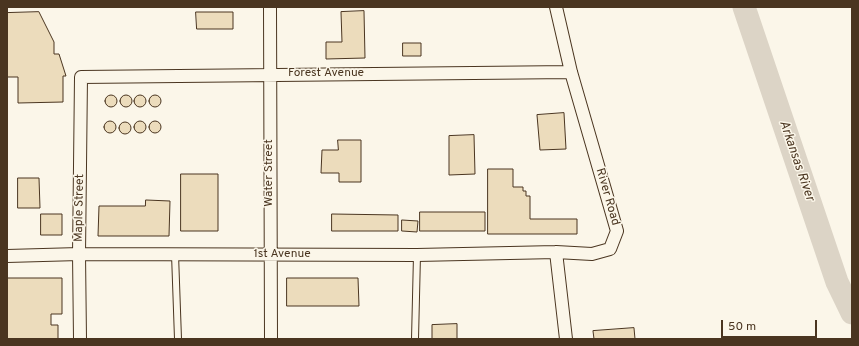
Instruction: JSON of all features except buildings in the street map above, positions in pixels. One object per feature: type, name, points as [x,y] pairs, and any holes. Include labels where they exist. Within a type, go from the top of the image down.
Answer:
[{"type":"street","name":"Water Street","points":[[270,7],[271,339]]},
{"type":"street","name":"River Road","points":[[556,7],[571,72],[617,231],[610,249],[592,254],[556,252]]},
{"type":"street","name":"Forest Avenue","points":[[81,77],[571,72]]},
{"type":"street","name":"Maple Street","points":[[80,339],[81,77]]},
{"type":"street","name":"1st Avenue","points":[[7,256],[80,254],[417,255],[556,252]]},
{"type":"street","points":[[556,252],[566,339]]},
{"type":"lane","points":[[175,254],[178,339]]},
{"type":"lane","points":[[415,339],[417,255]]},
{"type":"waterway","name":"Arkansas River","points":[[744,7],[837,282],[852,313]]}]
